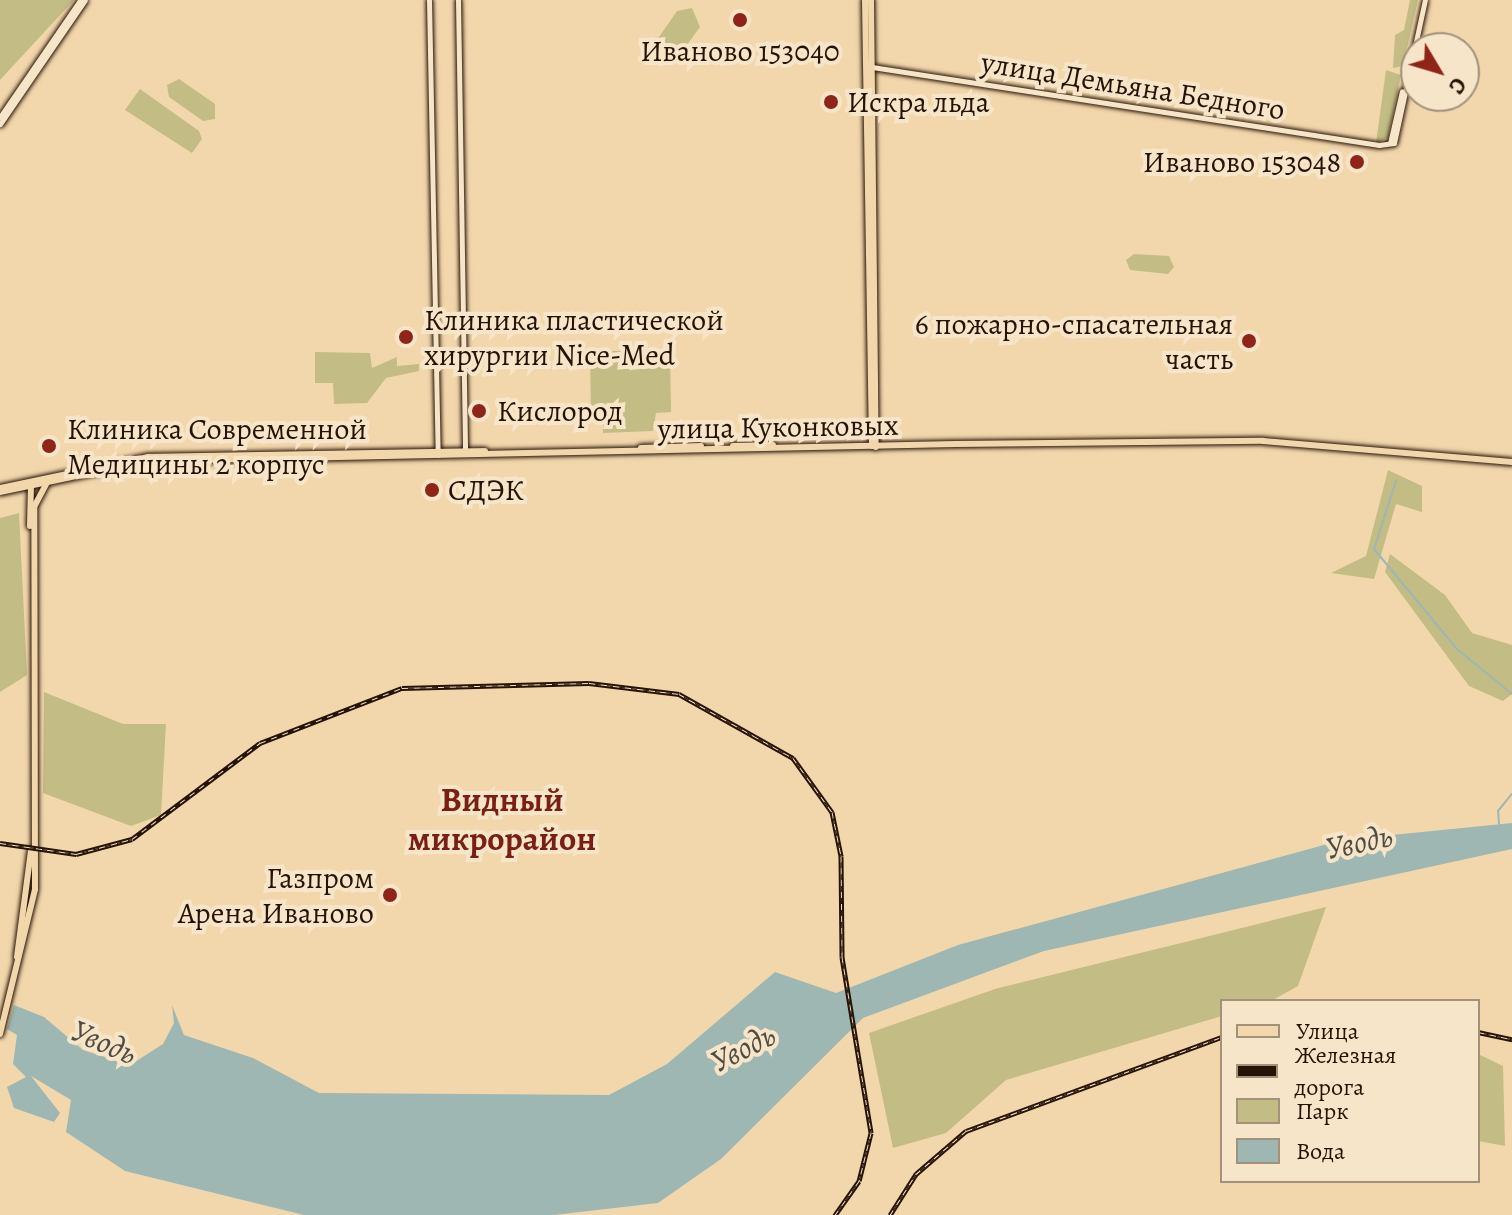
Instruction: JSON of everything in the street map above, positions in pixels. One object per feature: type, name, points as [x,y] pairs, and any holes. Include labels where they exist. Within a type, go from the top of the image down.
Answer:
[{"type":"main road","points":[[0,117],[82,0]]},
{"type":"main road","points":[[0,124],[82,0]]},
{"type":"main road","points":[[429,0],[438,454]]},
{"type":"main road","points":[[458,0],[465,439],[462,452]]},
{"type":"main road","points":[[868,0],[874,445]]},
{"type":"main road","name":"улица Демьяна Бедного","points":[[869,66],[1392,143],[1424,0]]},
{"type":"main road","name":"улица Куконковых","points":[[6,487],[148,457],[1174,439],[1512,460]]},
{"type":"main road","name":"улица Куконковых","points":[[450,454],[729,448]]},
{"type":"main road","name":"улица Куконковых","points":[[33,483],[149,461],[438,454]]},
{"type":"main road","points":[[32,506],[49,482]]},
{"type":"main road","points":[[0,1034],[30,890],[33,483]]},
{"type":"main road","points":[[6,487],[32,506]]},
{"type":"main road","points":[[0,1022],[7,1002]]},
{"type":"green space","points":[[0,0],[74,0],[0,80]]},
{"type":"green space","points":[[1410,0],[1418,0],[1411,32],[1400,32],[1404,30]]},
{"type":"green space","points":[[692,8],[700,27],[679,56],[661,57],[657,40],[677,11]]},
{"type":"green space","points":[[1400,32],[1400,67],[1393,68],[1395,35]]},
{"type":"green space","points":[[1386,70],[1400,75],[1400,80],[1388,137],[1376,143]]},
{"type":"green space","points":[[179,79],[215,104],[215,119],[203,121],[169,97],[167,85]]},
{"type":"green space","points":[[140,89],[199,131],[202,139],[192,153],[125,110]]},
{"type":"green space","points":[[1134,254],[1169,256],[1174,267],[1168,274],[1130,270],[1126,260]]},
{"type":"green space","points":[[590,351],[670,351],[671,412],[656,413],[653,431],[603,433],[603,421],[591,420]]},
{"type":"green space","points":[[315,352],[370,353],[372,368],[397,357],[397,366],[419,364],[419,371],[386,378],[367,403],[334,404],[333,383],[315,383]]},
{"type":"green space","points":[[1388,470],[1422,486],[1422,512],[1396,504],[1374,579],[1331,573],[1366,556]]},
{"type":"green space","points":[[19,513],[27,675],[0,692],[0,518]]},
{"type":"green space","points":[[1390,554],[1445,595],[1472,633],[1512,645],[1512,694],[1503,701],[1469,686],[1385,572]]},
{"type":"green space","points":[[44,692],[123,724],[166,724],[161,815],[131,826],[43,793]]},
{"type":"green space","points":[[1326,907],[1298,986],[1275,999],[1220,999],[1220,1017],[1006,1080],[946,1133],[893,1148],[869,1033],[995,989]]},
{"type":"green space","points":[[1480,1055],[1503,1066],[1505,1146],[1480,1141]]},
{"type":"water","name":"Уводь","points":[[1512,823],[1512,849],[1044,951],[863,1018],[721,1159],[658,1203],[554,1215],[304,1215],[125,1171],[66,1132],[71,1100],[31,1076],[60,1113],[54,1122],[14,1108],[7,1087],[26,1077],[13,1064],[17,1035],[7,1029],[14,1005],[44,1017],[83,1050],[130,1065],[163,1044],[174,1023],[172,1005],[184,1035],[253,1058],[319,1093],[609,1095],[667,1064],[775,972],[836,993],[958,945],[1342,840]]},
{"type":"waterway","points":[[1396,481],[1374,549],[1457,649],[1512,694]]},
{"type":"waterway","points":[[1499,824],[1498,811],[1512,794]]},
{"type":"railway","points":[[0,843],[76,854],[132,839],[260,743],[402,688],[589,683],[679,694],[793,758],[832,812],[841,856],[842,957],[871,1133],[859,1181],[835,1215]]},
{"type":"railway","points":[[1480,1032],[1512,1039]]},
{"type":"railway","points":[[890,1215],[916,1174],[966,1131],[1220,1038]]},
{"type":"place","name":"Иваново 153040","points":[[740,20]]},
{"type":"place","name":"Искра льда","points":[[831,102]]},
{"type":"place","name":"Иваново 153048","points":[[1357,162]]},
{"type":"place","name":"Клиника пластической хирургии Nice-Med","points":[[406,337]]},
{"type":"place","name":"6 пожарно-спасательная часть","points":[[1249,341]]},
{"type":"place","name":"Кислород","points":[[479,411]]},
{"type":"place","name":"Клиника Современной Медицины 2 корпус","points":[[49,446]]},
{"type":"place","name":"СДЭК","points":[[432,490]]},
{"type":"place","name":"Газпром Арена Иваново","points":[[390,895]]},
{"type":"district","name":"Видный микрорайон","points":[[502,818]]}]
